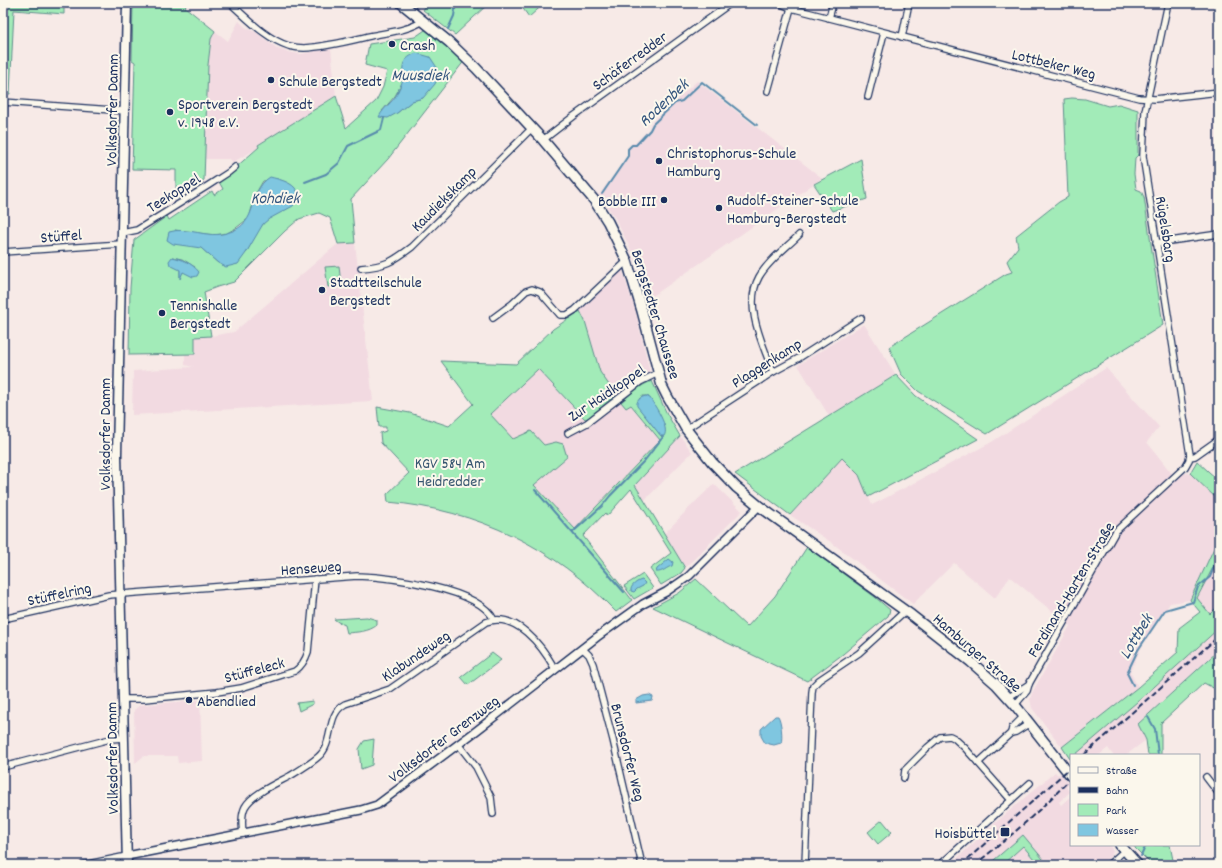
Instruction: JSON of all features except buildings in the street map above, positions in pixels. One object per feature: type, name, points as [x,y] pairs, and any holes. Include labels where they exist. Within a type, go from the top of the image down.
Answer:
[{"type":"main road","name":"Volksdorfer Damm","points":[[127,3],[126,111],[117,454],[128,865]]},
{"type":"main road","name":"Bergstedter Chaussee","points":[[401,3],[467,59],[543,140],[594,200],[608,222],[627,261],[641,307],[658,374],[667,396],[686,429],[712,462],[736,487],[760,506],[905,611]]},
{"type":"main road","name":"Hamburger Straße","points":[[905,611],[971,662],[1009,697],[1028,719],[1070,775]]},
{"type":"main road","points":[[1122,848],[1138,865]]},
{"type":"street","points":[[230,3],[262,31],[288,45],[303,48],[344,42],[398,30],[415,26],[423,21]]},
{"type":"street","name":"Schäferredder","points":[[543,140],[731,3]]},
{"type":"street","name":"Lottbeker Weg","points":[[779,3],[791,8],[884,33],[1147,100],[1219,92]]},
{"type":"street","points":[[829,18],[833,3]]},
{"type":"street","points":[[902,37],[910,3]]},
{"type":"street","name":"Rügelsbarg","points":[[1168,3],[1145,111],[1143,156],[1189,459]]},
{"type":"street","points":[[768,91],[791,8]]},
{"type":"street","points":[[868,98],[884,33]]},
{"type":"street","points":[[3,132],[4,102],[126,111]]},
{"type":"street","name":"Kaudiekskamp","points":[[361,268],[379,267],[393,261],[412,247],[532,128]]},
{"type":"street","name":"Teekoppel","points":[[122,233],[137,230],[235,167]]},
{"type":"street","points":[[1156,243],[1219,234]]},
{"type":"street","points":[[773,372],[755,317],[752,303],[759,278],[769,264],[799,235]]},
{"type":"street","name":"Stüffel","points":[[3,252],[122,244]]},
{"type":"street","points":[[493,318],[526,291],[532,289],[540,292],[560,314],[567,315],[575,310],[627,261]]},
{"type":"street","name":"Plaggenkamp","points":[[686,429],[773,372],[861,318]]},
{"type":"street","name":"Zur Haidkoppel","points":[[568,433],[587,423],[640,382],[658,374]]},
{"type":"street","name":"Ferdinand-Harten-Straße","points":[[1016,705],[1028,691],[1029,684],[1116,531],[1185,466],[1189,459],[1219,439]]},
{"type":"street","name":"Volksdorfer Grenzweg","points":[[83,865],[361,810],[377,805],[597,637],[643,604],[666,592],[689,576],[760,506]]},
{"type":"street","name":"Henseweg","points":[[120,594],[373,576],[418,583],[448,590],[473,601],[486,609],[491,613],[494,620]]},
{"type":"street","name":"Stüffeleck","points":[[123,699],[145,699],[217,692],[247,687],[295,671],[301,667],[306,660],[308,652],[315,579]]},
{"type":"street","name":"Stüffelring","points":[[3,619],[109,595],[120,594]]},
{"type":"street","points":[[805,865],[810,726],[812,692],[814,686],[819,680],[864,648],[905,611]]},
{"type":"street","points":[[494,620],[507,620],[518,626],[529,635],[555,669]]},
{"type":"street","name":"Klabundeweg","points":[[243,834],[242,816],[248,802],[298,771],[320,755],[326,747],[331,724],[339,708],[346,704],[390,689],[486,622],[494,620]]},
{"type":"street","name":"Brunsdorfer Weg","points":[[583,649],[589,655],[593,664],[613,740],[642,865]]},
{"type":"street","name":"Ferdinand-Harten-Straße","points":[[1009,697],[1029,684]]},
{"type":"street","points":[[1011,733],[1012,728],[1028,719]]},
{"type":"street","points":[[978,763],[1011,733],[1016,732],[1028,719]]},
{"type":"street","points":[[904,778],[905,770],[940,737],[944,736],[954,738],[1011,800]]},
{"type":"street","points":[[3,767],[110,740],[124,738]]},
{"type":"street","points":[[458,744],[476,767],[491,797],[493,814]]},
{"type":"street","points":[[1206,777],[1219,794]]},
{"type":"street","points":[[940,865],[1030,783]]},
{"type":"street","points":[[1108,865],[1122,848]]},
{"type":"shaded area","name":"Schule Bergstedt","points":[[239,21],[245,27],[257,33],[278,49],[288,52],[301,54],[331,48],[336,96],[258,145],[260,147],[233,162],[230,159],[205,159],[208,65],[211,39],[215,31],[228,41]]},
{"type":"shaded area","name":"Rudolf-Steiner-Schule Hamburg-Bergstedt","points":[[697,81],[822,178],[647,300],[639,269],[629,246],[615,218],[599,195],[627,157],[627,148],[632,143],[635,143],[649,129],[651,123]]},
{"type":"shaded area","name":"Stadtteilschule Bergstedt","points":[[355,243],[373,401],[132,415],[133,371],[193,367],[185,365],[185,354],[195,354],[195,337],[234,332],[338,244]]},
{"type":"shaded area","points":[[622,269],[636,313],[652,381],[639,388],[621,402],[630,405],[660,440],[575,529],[533,485],[567,457],[555,442],[544,445],[513,439],[490,414],[538,369],[585,419],[615,395],[600,372],[585,321],[580,311]]},
{"type":"shaded area","points":[[864,324],[896,375],[829,416],[798,365]]},
{"type":"shaded area","points":[[1106,368],[1159,427],[1147,442],[1172,474],[1190,473],[1219,501],[1219,537],[1190,600],[1170,603],[1141,648],[1130,672],[1138,687],[1062,747],[1032,708],[1030,699],[1070,626],[1010,577],[995,598],[954,563],[913,604],[832,543],[790,515],[842,458],[859,475],[872,505],[990,443]]},
{"type":"shaded area","points":[[680,436],[692,452],[644,501],[635,485]]},
{"type":"shaded area","points":[[714,484],[742,511],[685,568],[664,534]]},
{"type":"shaded area","points":[[1219,556],[1219,605],[1210,614],[1197,598]]},
{"type":"shaded area","points":[[1219,628],[1219,650],[1138,724],[1146,740],[1127,754],[1112,754],[1108,748],[1100,754],[1076,754],[1144,696]]},
{"type":"shaded area","points":[[200,700],[202,761],[178,763],[177,756],[144,756],[135,763],[134,710],[140,705]]},
{"type":"shaded area","points":[[1055,772],[1058,775],[1060,773],[1069,784],[1066,787],[1070,792],[1059,802],[1061,805],[1070,797],[1070,846],[1110,846],[1113,852],[1110,857],[1100,865],[1048,865],[1023,835],[986,865],[950,865],[995,823]]},
{"type":"shaded area","points":[[1023,846],[1039,865],[1002,865]]},
{"type":"green space","points":[[3,3],[64,3],[64,14],[14,10],[10,94],[3,94]]},
{"type":"green space","name":"Sportverein Bergstedt v. 1948 e.V.","points":[[133,3],[189,3],[185,7],[215,31],[211,39],[208,65],[204,180],[176,199],[176,170],[132,169],[135,62],[132,60]]},
{"type":"green space","points":[[428,3],[489,3],[455,35],[423,10]]},
{"type":"green space","points":[[519,3],[545,3],[529,17]]},
{"type":"green space","points":[[428,28],[465,60],[388,159],[351,199],[355,243],[338,244],[330,218],[319,213],[299,219],[234,282],[204,292],[211,336],[195,337],[195,354],[129,355],[130,288],[134,240],[167,216],[169,220],[212,191],[214,195],[223,189],[219,182],[259,147],[258,145],[336,96],[346,128],[376,101],[383,87],[387,71],[365,65],[369,44],[415,37]],"holes":[[[402,83],[423,98],[412,101],[397,113],[382,111],[395,96]],[[278,179],[286,182],[296,190],[299,198],[292,206],[264,222],[246,253],[218,263],[201,248],[175,230],[214,235],[227,233],[236,228],[249,218],[256,193],[263,181]],[[172,257],[182,259],[195,267],[183,272],[180,277],[180,270]]]},
{"type":"green space","points":[[1064,99],[1085,99],[1108,106],[1119,104],[1138,110],[1138,155],[1135,158],[1134,174],[1136,189],[1141,191],[1144,197],[1163,325],[987,434],[918,391],[901,374],[889,347],[1006,274],[1012,272],[1007,261],[1018,247],[1016,236],[1059,202],[1068,197]]},
{"type":"green space","points":[[861,159],[867,199],[832,211],[814,184]]},
{"type":"green space","points":[[339,266],[341,285],[328,287],[325,267]]},
{"type":"green space","name":"KGV 584 Am Heidredder","points":[[580,311],[585,321],[600,372],[616,395],[585,419],[538,369],[490,414],[513,439],[531,431],[544,445],[556,442],[563,444],[567,457],[534,485],[575,529],[660,440],[631,405],[626,408],[621,402],[640,387],[652,381],[667,414],[680,436],[635,485],[685,568],[681,573],[661,585],[650,569],[671,553],[631,489],[607,516],[605,513],[583,536],[632,600],[616,612],[592,589],[567,569],[540,551],[512,536],[483,523],[453,513],[421,506],[388,502],[387,494],[409,473],[381,443],[380,433],[386,431],[386,427],[379,427],[377,407],[410,413],[449,426],[473,404],[441,361],[516,364],[553,329]],"holes":[[[643,396],[648,396],[662,437],[643,413],[639,399]]]},
{"type":"green space","points":[[896,375],[916,396],[978,439],[868,497],[859,475],[842,458],[790,515],[735,474]]},
{"type":"green space","points":[[1197,461],[1219,481],[1219,501],[1190,473]]},
{"type":"green space","points":[[1219,537],[1219,556],[1197,598],[1210,614],[1219,605],[1219,628],[1144,696],[1076,754],[1070,754],[1070,759],[1062,747],[1138,687],[1178,652],[1179,628],[1200,612],[1190,600]]},
{"type":"green space","points":[[807,547],[875,597],[890,610],[888,616],[843,654],[807,681],[653,607],[679,593],[696,579],[747,627],[775,596]]},
{"type":"green space","points":[[643,574],[653,588],[634,599],[624,586]]},
{"type":"green space","points":[[367,617],[377,620],[377,625],[367,630],[347,633],[345,625],[334,619]]},
{"type":"green space","points":[[1219,650],[1219,691],[1204,683],[1161,723],[1161,754],[1148,754],[1146,740],[1138,724]]},
{"type":"green space","points":[[492,653],[501,660],[468,685],[461,677]]},
{"type":"green space","points":[[313,701],[313,704],[299,711],[297,703]]},
{"type":"green space","points":[[374,739],[372,765],[361,769],[359,749],[364,741]]},
{"type":"green space","points":[[882,820],[892,832],[878,844],[868,832]]},
{"type":"green space","points":[[1023,835],[1048,865],[1039,865],[1023,846],[1002,865],[986,865],[994,860]]},
{"type":"green space","points":[[1135,846],[1170,846],[1174,865],[1152,865],[1135,848]]},
{"type":"water","name":"Muusdiek","points":[[416,53],[430,57],[436,66],[438,76],[435,84],[423,98],[412,101],[388,118],[379,117],[397,94],[402,82],[403,64],[407,59]]},
{"type":"water","name":"Kohdiek","points":[[270,177],[285,181],[292,185],[298,192],[299,198],[293,206],[269,219],[263,224],[238,264],[226,267],[218,263],[201,248],[173,244],[167,240],[169,232],[183,230],[212,235],[227,233],[238,228],[250,215],[258,191],[263,183]]},
{"type":"water","points":[[172,257],[183,260],[193,266],[199,272],[197,276],[193,277],[183,272],[180,279],[180,270],[170,265],[169,261]]},
{"type":"water","points":[[646,396],[650,398],[664,423],[664,436],[661,436],[637,406],[637,402],[642,397]]},
{"type":"water","points":[[669,559],[673,562],[672,566],[660,572],[656,572],[657,569]]},
{"type":"water","points":[[642,580],[645,583],[643,586],[634,592],[631,591],[634,584]]},
{"type":"water","points":[[649,695],[653,697],[652,701],[636,703],[636,700],[643,696]]},
{"type":"water","points":[[775,716],[778,716],[779,718],[782,737],[781,743],[774,745],[765,743],[761,736],[761,729]]},
{"type":"waterway","points":[[448,29],[454,16],[456,3]]},
{"type":"waterway","name":"Rodenbek","points":[[602,194],[628,156],[628,149],[632,145],[636,145],[650,130],[653,124],[675,103],[682,101],[702,82],[757,125]]},
{"type":"waterway","points":[[305,182],[326,174],[339,163],[348,146],[381,130],[384,118]]},
{"type":"waterway","points":[[573,532],[602,506],[645,460],[663,437]]},
{"type":"waterway","points":[[535,490],[624,592]]},
{"type":"waterway","name":"Lottbek","points":[[1133,685],[1127,673],[1138,650],[1165,610],[1193,602],[1198,587],[1210,577],[1219,555]]},
{"type":"waterway","name":"Lottbek","points":[[1148,717],[1155,729],[1158,754]]},
{"type":"waterway","name":"Lottbek","points":[[1141,856],[1146,846]]},
{"type":"railway","points":[[1085,754],[1219,636]]},
{"type":"railway","points":[[961,865],[1070,768]]},
{"type":"railway","points":[[974,865],[1049,801],[1070,779]]},
{"type":"place","name":"Crash","points":[[392,44]]},
{"type":"place","name":"Schule Bergstedt","points":[[271,80]]},
{"type":"place","name":"Sportverein Bergstedt v. 1948 e.V.","points":[[170,112]]},
{"type":"place","name":"Christophorus-Schule Hamburg","points":[[659,161]]},
{"type":"place","name":"Bobble III","points":[[664,200]]},
{"type":"place","name":"Rudolf-Steiner-Schule Hamburg-Bergstedt","points":[[719,208]]},
{"type":"place","name":"Stadtteilschule Bergstedt","points":[[322,290]]},
{"type":"place","name":"Tennishalle Bergstedt","points":[[162,313]]},
{"type":"place","name":"Abendlied","points":[[189,700]]},
{"type":"place","name":"Hoisbüttel","points":[[1005,832]]}]
